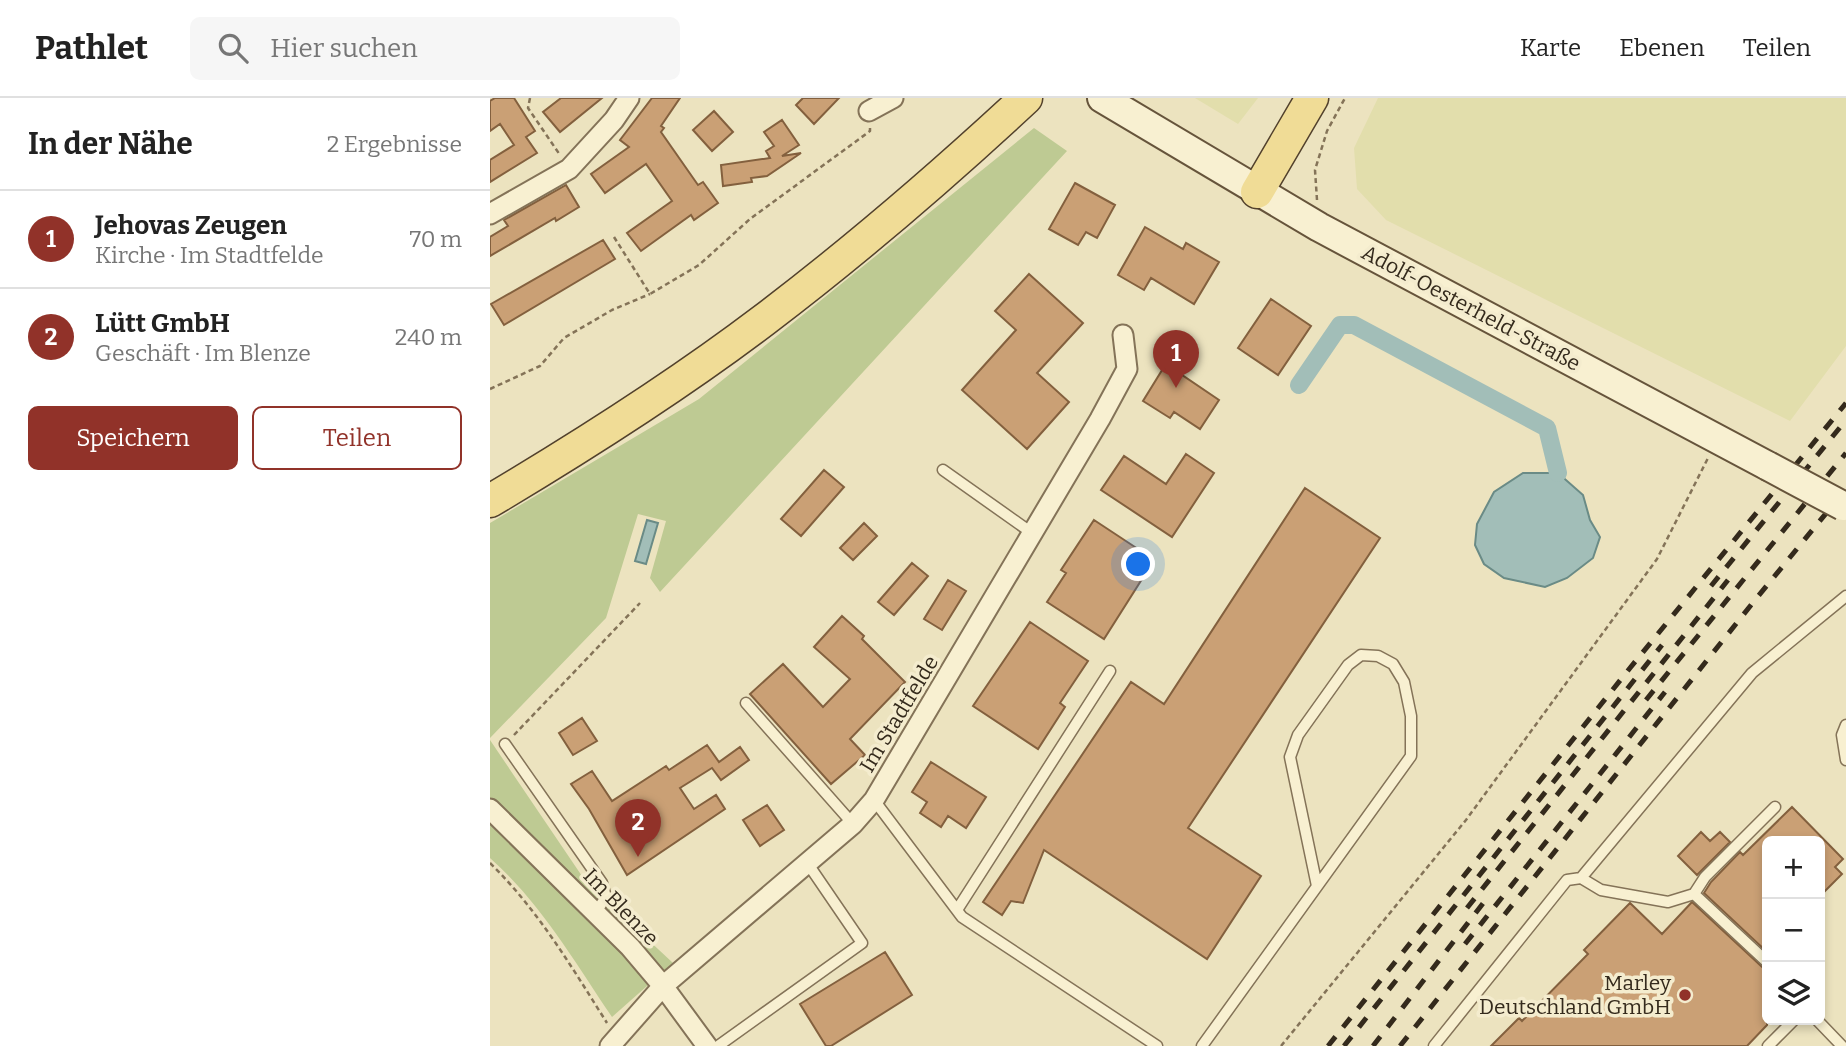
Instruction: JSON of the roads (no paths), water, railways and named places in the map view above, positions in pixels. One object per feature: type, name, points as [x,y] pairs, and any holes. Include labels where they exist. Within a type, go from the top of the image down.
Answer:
[{"type":"main road","points":[[490,501],[611,425],[763,320],[902,209],[1026,98]]},
{"type":"main road","points":[[1256,192],[1312,98]]},
{"type":"street","points":[[490,214],[569,169],[614,120],[629,98]]},
{"type":"street","points":[[869,111],[893,98]]},
{"type":"street","name":"Adolf-Oesterheld-Straße","points":[[1105,100],[1256,192],[1845,507]]},
{"type":"street","name":"Im Stadtfelde","points":[[613,1042],[663,986],[808,864],[853,824],[874,800],[1127,369],[1122,335]]},
{"type":"street","name":"Im Blenze","points":[[490,810],[630,947],[663,986],[707,1046]]},
{"type":"lane","points":[[943,470],[1032,533]]},
{"type":"lane","points":[[1581,878],[1752,673],[1846,596]]},
{"type":"lane","points":[[1202,1046],[1411,757],[1411,716],[1404,682],[1393,664],[1378,656],[1361,655],[1348,665],[1298,735],[1290,757],[1317,886]]},
{"type":"lane","points":[[957,910],[1110,671]]},
{"type":"lane","points":[[746,703],[853,824]]},
{"type":"lane","points":[[1846,725],[1842,735],[1846,760]]},
{"type":"lane","points":[[505,744],[602,883],[606,897],[596,912]]},
{"type":"lane","points":[[874,800],[962,917],[1157,1046]]},
{"type":"lane","points":[[1434,1046],[1567,880],[1581,878],[1601,890],[1668,902],[1694,894],[1705,877],[1775,807]]},
{"type":"lane","points":[[718,1046],[862,943],[808,864]]},
{"type":"lane","points":[[1694,894],[1762,957]]},
{"type":"lane","points":[[1769,1046],[1789,1025]]},
{"type":"lane","points":[[1822,1025],[1842,1046]]},
{"type":"water","points":[[1523,473],[1558,473],[1583,495],[1590,520],[1600,537],[1593,558],[1567,578],[1545,587],[1504,578],[1484,564],[1475,545],[1477,524],[1494,492]]},
{"type":"water","points":[[647,520],[658,523],[646,564],[635,561]]},
{"type":"waterway","points":[[1299,385],[1340,325],[1354,325],[1547,428],[1558,473]]},
{"type":"railway","points":[[1328,1046],[1846,403]]},
{"type":"railway","points":[[1711,586],[1846,420]]},
{"type":"railway","points":[[1646,700],[1846,453]]},
{"type":"railway","points":[[1400,1046],[1846,489]]},
{"type":"railway","points":[[1467,908],[1728,580]]},
{"type":"railway","points":[[1344,1046],[1662,645]]},
{"type":"railway","points":[[1465,944],[1665,692]]},
{"type":"railway","points":[[1373,1046],[1484,902]]},
{"type":"place","name":"Jehovas Zeugen","points":[[1176,388]]},
{"type":"place","name":"Lütt GmbH","points":[[638,857]]},
{"type":"place","name":"Marley Deutschland GmbH","points":[[1685,995]]}]
